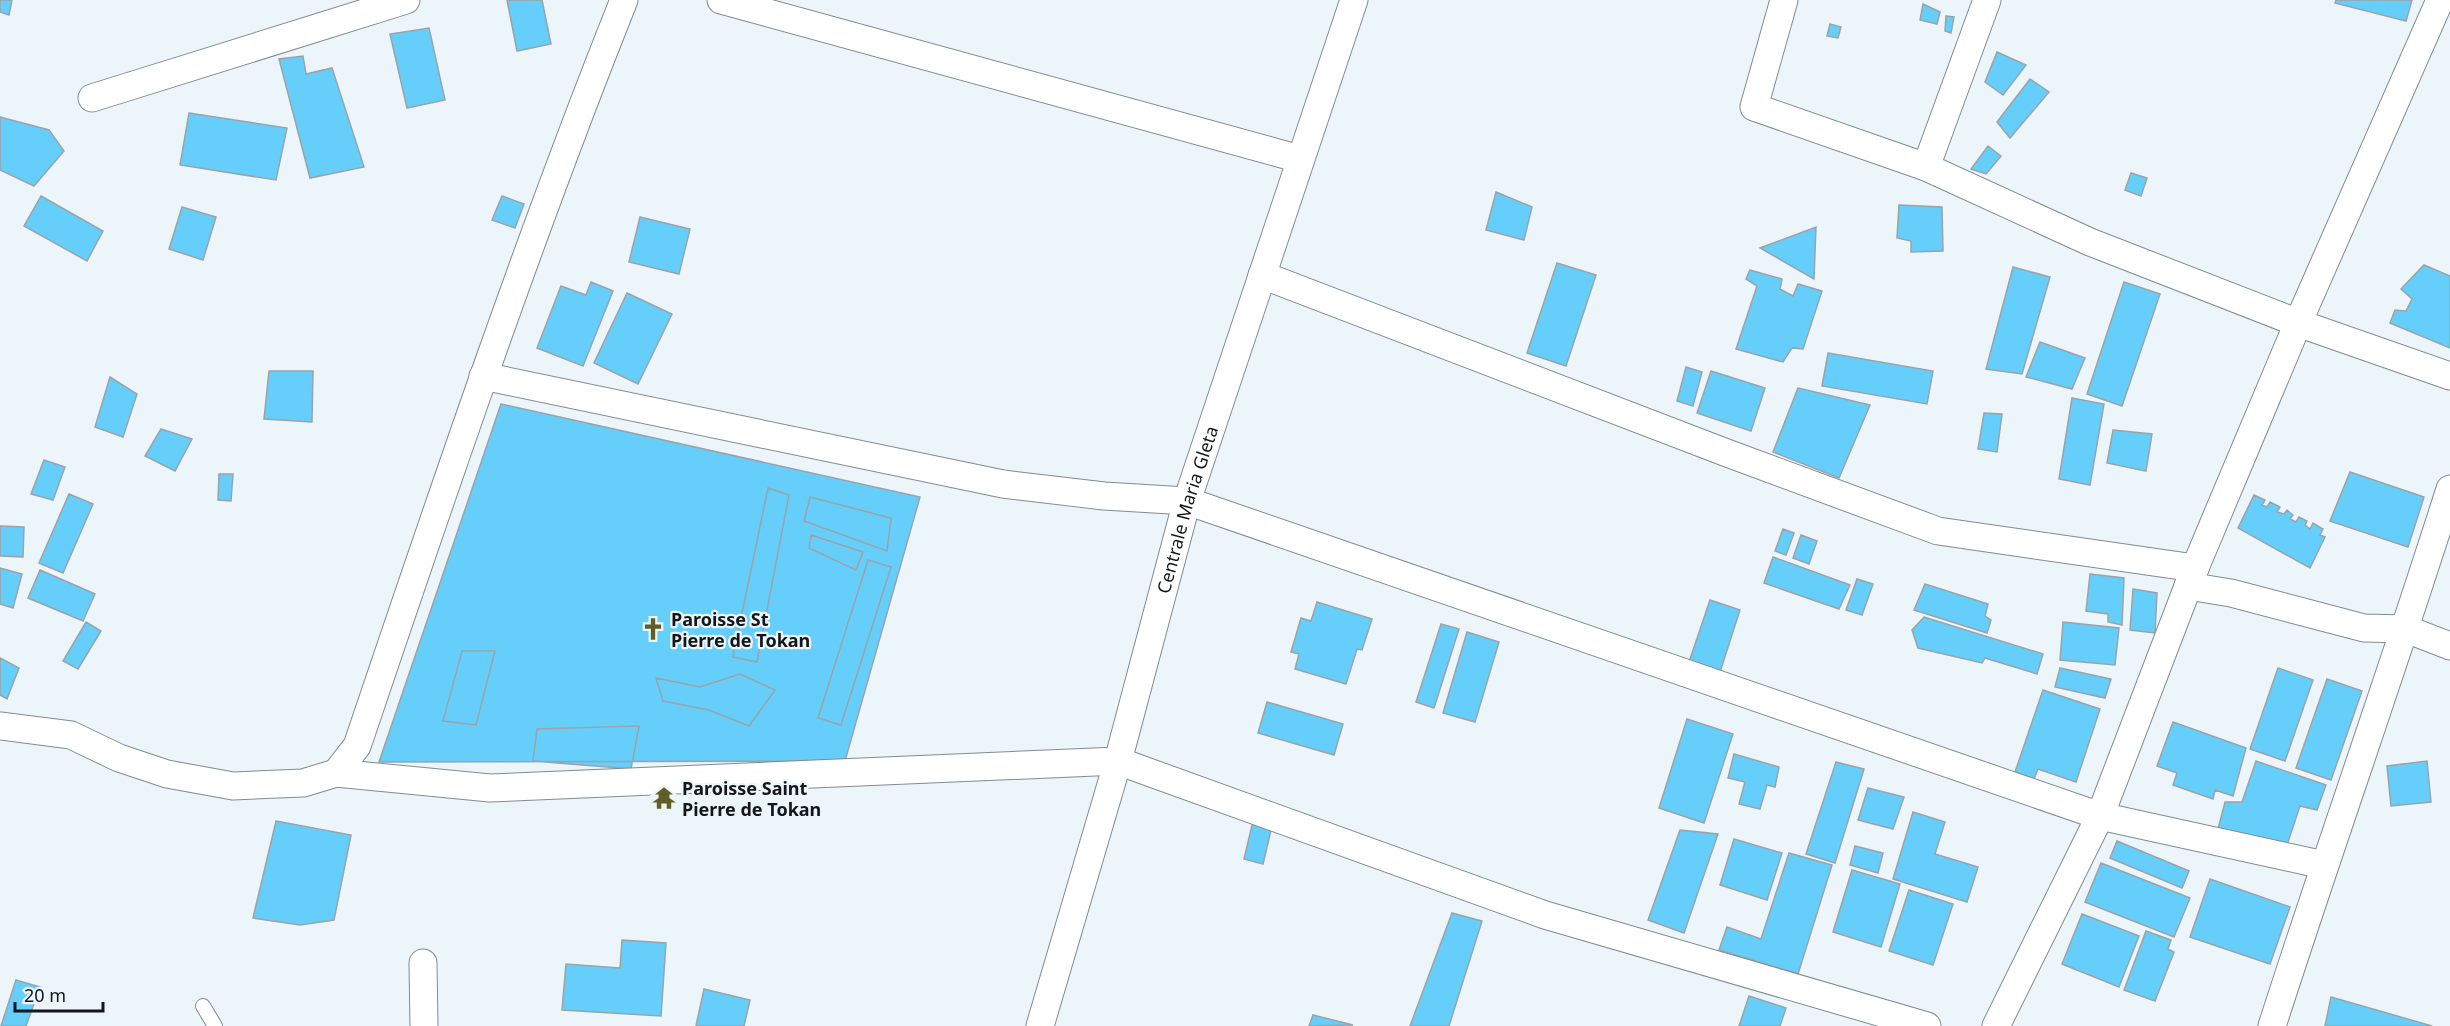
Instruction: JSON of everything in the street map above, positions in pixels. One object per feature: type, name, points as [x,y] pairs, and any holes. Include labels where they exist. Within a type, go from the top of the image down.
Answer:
[{"type":"street","points":[[92,98],[405,0]]},
{"type":"street","points":[[336,773],[357,746],[483,375],[578,116],[624,0]]},
{"type":"street","points":[[721,0],[1300,159]]},
{"type":"street","name":"Centrale Maria Gleta","points":[[1040,1026],[1118,761],[1186,501],[1354,0]]},
{"type":"street","points":[[1784,0],[1754,107],[1926,167],[2090,242],[2298,323],[2450,376]]},
{"type":"street","points":[[1926,167],[1987,0]]},
{"type":"street","points":[[1996,1026],[2100,816],[2192,577],[2298,323],[2440,0]]},
{"type":"street","points":[[1262,275],[1938,531],[2192,577],[2231,593],[2364,628],[2406,629],[2450,646]]},
{"type":"street","points":[[483,375],[1003,484],[1104,496],[1186,501],[2100,816],[2324,866]]},
{"type":"street","points":[[2272,1026],[2324,866],[2406,629],[2450,489]]},
{"type":"street","points":[[0,726],[71,735],[119,758],[167,774],[233,786],[303,783],[336,773],[490,788],[1118,761],[1545,915],[1927,1026]]},
{"type":"street","points":[[423,963],[424,1026]]},
{"type":"lane","points":[[203,1006],[215,1026]]},
{"type":"building","points":[[0,0],[12,0],[9,15],[0,12]]},
{"type":"building","points":[[507,0],[542,0],[551,44],[517,51]]},
{"type":"building","points":[[2336,0],[2412,0],[2406,21],[2335,3]]},
{"type":"building","points":[[1923,4],[1940,12],[1937,24],[1920,20]]},
{"type":"building","points":[[1946,16],[1954,17],[1951,33],[1945,31]]},
{"type":"building","points":[[1830,24],[1841,27],[1838,38],[1827,36]]},
{"type":"building","points":[[429,28],[445,100],[407,108],[390,34]]},
{"type":"building","points":[[1997,52],[2026,65],[2003,95],[1985,82]]},
{"type":"building","points":[[303,56],[306,74],[332,68],[364,167],[310,178],[279,59]]},
{"type":"building","points":[[2030,79],[2049,92],[2010,138],[1997,122]]},
{"type":"building","points":[[189,113],[287,128],[276,180],[180,165]]},
{"type":"building","points":[[0,117],[49,130],[64,151],[34,186],[0,170]]},
{"type":"building","points":[[1988,146],[2001,156],[1986,174],[1971,169]]},
{"type":"building","points":[[2131,173],[2147,178],[2141,196],[2125,190]]},
{"type":"building","points":[[1496,192],[1532,207],[1524,240],[1486,230]]},
{"type":"building","points":[[41,196],[103,231],[87,261],[24,226]]},
{"type":"building","points":[[502,196],[524,204],[515,228],[492,220]]},
{"type":"building","points":[[1899,205],[1942,207],[1943,251],[1911,252],[1911,241],[1897,238]]},
{"type":"building","points":[[182,207],[216,217],[203,260],[169,249]]},
{"type":"building","points":[[640,217],[690,229],[679,274],[629,262]]},
{"type":"building","points":[[1816,227],[1814,279],[1760,248]]},
{"type":"building","points":[[1557,263],[1596,275],[1566,366],[1527,353]]},
{"type":"building","points":[[2424,265],[2450,276],[2450,348],[2390,323],[2395,310],[2406,311],[2412,299],[2401,289]]},
{"type":"building","points":[[2013,267],[2050,277],[2022,374],[1986,369]]},
{"type":"building","points":[[1750,270],[1782,279],[1780,289],[1793,296],[1798,284],[1822,291],[1803,349],[1792,348],[1783,362],[1736,349],[1757,286],[1746,279]]},
{"type":"building","points":[[591,282],[613,291],[583,366],[537,348],[561,286],[586,295]]},
{"type":"building","points":[[2124,282],[2160,294],[2122,406],[2087,394]]},
{"type":"building","points":[[627,293],[672,314],[638,384],[594,363]]},
{"type":"building","points":[[2040,342],[2085,358],[2072,389],[2026,377]]},
{"type":"building","points":[[1828,353],[1933,371],[1927,404],[1822,386]]},
{"type":"building","points":[[1686,367],[1702,372],[1693,406],[1677,401]]},
{"type":"building","points":[[269,371],[313,371],[312,422],[264,419]]},
{"type":"building","points":[[1711,371],[1765,388],[1751,431],[1697,413]]},
{"type":"building","points":[[110,377],[137,394],[123,437],[95,427]]},
{"type":"building","points":[[1798,388],[1870,405],[1839,478],[1773,452]]},
{"type":"building","points":[[2072,398],[2104,404],[2090,485],[2059,479]]},
{"type":"building","name":"Paroisse St Pierre de Tokan","points":[[501,404],[920,497],[845,761],[379,762]]},
{"type":"building","points":[[1984,413],[2002,414],[1997,452],[1978,449]]},
{"type":"building","points":[[161,429],[192,439],[175,471],[145,456]]},
{"type":"building","points":[[2113,430],[2152,434],[2146,471],[2107,463]]},
{"type":"building","points":[[44,460],[65,467],[53,500],[31,494]]},
{"type":"building","points":[[2350,472],[2424,497],[2408,547],[2330,521]]},
{"type":"building","points":[[219,474],[233,474],[231,501],[218,500]]},
{"type":"building","points":[[768,488],[789,495],[757,662],[733,657]]},
{"type":"building","points":[[69,494],[93,504],[63,573],[39,563]]},
{"type":"building","points":[[2254,495],[2265,500],[2262,505],[2267,507],[2270,502],[2280,507],[2277,512],[2284,514],[2287,510],[2293,515],[2290,519],[2296,522],[2299,517],[2307,521],[2305,525],[2310,529],[2313,523],[2323,529],[2320,535],[2325,537],[2310,568],[2238,528]]},
{"type":"building","points":[[810,497],[891,518],[887,551],[804,521]]},
{"type":"building","points":[[0,526],[24,527],[23,557],[0,556]]},
{"type":"building","points":[[1783,529],[1794,533],[1786,555],[1775,551]]},
{"type":"building","points":[[811,535],[863,552],[856,570],[809,548]]},
{"type":"building","points":[[1801,535],[1817,541],[1809,564],[1793,558]]},
{"type":"building","points":[[1773,557],[1850,585],[1839,609],[1764,583]]},
{"type":"building","points":[[868,560],[891,567],[841,725],[818,718]]},
{"type":"building","points":[[0,568],[22,574],[13,608],[0,604]]},
{"type":"building","points":[[40,570],[95,594],[83,621],[28,598]]},
{"type":"building","points":[[2090,574],[2124,578],[2122,625],[2108,622],[2108,614],[2086,611]]},
{"type":"building","points":[[1857,579],[1873,584],[1862,615],[1846,610]]},
{"type":"building","points":[[1925,584],[1988,604],[1985,616],[1991,620],[1987,633],[1914,610]]},
{"type":"building","points":[[2133,589],[2157,593],[2155,633],[2130,630]]},
{"type":"building","points":[[1710,600],[1740,610],[1720,672],[1689,662]]},
{"type":"building","points":[[1317,602],[1372,619],[1362,650],[1357,649],[1346,684],[1295,669],[1299,654],[1291,652],[1301,618],[1311,621]]},
{"type":"building","points":[[1924,617],[2043,654],[2037,674],[1985,658],[1982,663],[1918,648],[1912,630]]},
{"type":"building","points":[[86,622],[101,631],[78,669],[63,661]]},
{"type":"building","points":[[2063,622],[2119,628],[2115,665],[2060,660]]},
{"type":"building","points":[[1441,624],[1459,629],[1434,708],[1416,702]]},
{"type":"building","points":[[1467,632],[1499,642],[1475,722],[1443,713]]},
{"type":"building","points":[[462,651],[495,651],[476,725],[443,721]]},
{"type":"building","points":[[0,658],[19,668],[7,699],[0,695]]},
{"type":"building","points":[[2060,668],[2111,679],[2105,698],[2055,687]]},
{"type":"building","points":[[2278,668],[2313,680],[2285,761],[2250,749]]},
{"type":"building","points":[[740,674],[775,690],[749,726],[709,710],[663,701],[656,678],[700,687]]},
{"type":"building","points":[[2327,679],[2362,691],[2331,780],[2296,768]]},
{"type":"building","points":[[2043,690],[2100,709],[2076,782],[2038,769],[2034,779],[2015,772]]},
{"type":"building","points":[[1267,702],[1343,724],[1334,755],[1258,733]]},
{"type":"building","points":[[1687,719],[1733,734],[1704,823],[1659,808]]},
{"type":"building","points":[[2173,722],[2246,748],[2233,796],[2215,790],[2213,799],[2173,785],[2177,773],[2157,766]]},
{"type":"building","points":[[639,726],[631,769],[533,761],[537,729]]},
{"type":"building","points":[[1734,754],[1779,767],[1775,787],[1767,785],[1760,809],[1739,804],[1745,782],[1728,778]]},
{"type":"building","points":[[2256,761],[2326,785],[2317,810],[2300,806],[2286,848],[2218,829],[2225,802],[2242,802]]},
{"type":"building","points":[[2427,761],[2431,802],[2391,806],[2387,766]]},
{"type":"building","points":[[1836,762],[1864,769],[1835,863],[1806,854]]},
{"type":"building","points":[[1868,788],[1904,797],[1893,829],[1858,820]]},
{"type":"building","points":[[1913,812],[1945,822],[1935,854],[1978,867],[1967,902],[1893,879]]},
{"type":"building","points":[[276,821],[351,835],[334,920],[300,925],[253,918]]},
{"type":"building","points":[[1253,821],[1272,826],[1263,864],[1244,859]]},
{"type":"building","points":[[1680,830],[1718,834],[1684,933],[1648,920]]},
{"type":"building","points":[[1734,839],[1782,853],[1767,900],[1720,885]]},
{"type":"building","points":[[2117,841],[2189,871],[2182,888],[2110,858]]},
{"type":"building","points":[[1855,846],[1883,853],[1878,873],[1850,865]]},
{"type":"building","points":[[1789,853],[1832,865],[1798,974],[1719,950],[1727,927],[1761,939]]},
{"type":"building","points":[[2101,863],[2190,898],[2174,937],[2085,902]]},
{"type":"building","points":[[1852,870],[1900,884],[1881,947],[1833,932]]},
{"type":"building","points":[[2210,879],[2290,907],[2270,964],[2190,937]]},
{"type":"building","points":[[1909,890],[1953,904],[1933,965],[1889,951]]},
{"type":"building","points":[[1452,913],[1482,921],[1449,1026],[1410,1026]]},
{"type":"building","points":[[2082,914],[2139,936],[2119,987],[2062,964]]},
{"type":"building","points":[[2146,931],[2171,940],[2168,949],[2174,952],[2155,1001],[2124,990]]},
{"type":"building","points":[[622,940],[666,943],[661,1016],[562,1010],[566,964],[620,968]]},
{"type":"building","points":[[16,980],[40,987],[26,1026],[1,1026]]},
{"type":"building","points":[[704,989],[750,1000],[744,1026],[696,1026]]},
{"type":"building","points":[[1749,996],[1786,1008],[1780,1026],[1739,1026]]},
{"type":"building","points":[[2331,997],[2432,1026],[2325,1026]]},
{"type":"building","points":[[1313,1015],[1353,1025],[1309,1026]]},
{"type":"place","name":"Paroisse St Pierre de Tokan","points":[[653,629]]},
{"type":"place","name":"Paroisse Saint Pierre de Tokan","points":[[664,798]]}]
